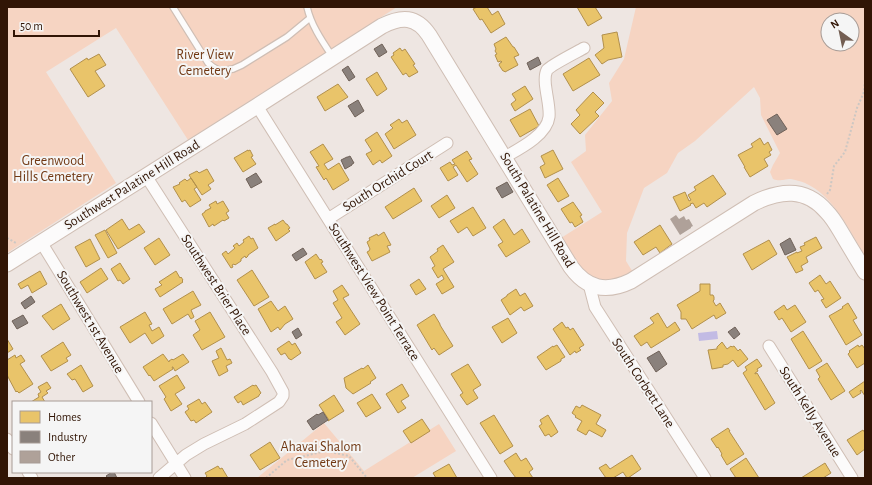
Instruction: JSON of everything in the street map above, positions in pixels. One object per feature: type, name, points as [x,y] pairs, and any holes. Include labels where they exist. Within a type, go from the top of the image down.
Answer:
[{"type":"street","name":"South Palatine Hill Road","points":[[258,106],[388,23],[399,19],[409,19],[419,24],[430,35],[571,267],[589,284]]},
{"type":"street","points":[[504,157],[538,136],[547,124],[549,117],[545,79],[547,70],[584,48]]},
{"type":"street","name":"Southwest Palatine Hill Road","points":[[7,264],[258,106]]},
{"type":"street","name":"Southwest View Point Terrace","points":[[258,106],[491,478]]},
{"type":"street","name":"South Orchid Court","points":[[328,219],[447,143]]},
{"type":"street","name":"Southwest Brier Place","points":[[146,176],[272,372],[283,392],[280,402],[259,416],[204,444],[176,463]]},
{"type":"street","points":[[589,284],[597,287],[608,288],[619,286],[631,281],[747,208],[771,196],[785,193],[806,197],[817,202],[827,211],[865,272]]},
{"type":"street","name":"Southwest 1st Avenue","points":[[42,242],[137,401]]},
{"type":"street","name":"South Corbett Lane","points":[[589,284],[595,307],[705,478]]},
{"type":"street","name":"South Kelly Avenue","points":[[769,346],[852,478]]},
{"type":"street","points":[[152,425],[185,478]]},
{"type":"street","points":[[159,478],[176,463]]},
{"type":"lane","points":[[173,7],[208,63],[220,71],[233,69],[242,65],[287,36],[310,18]]},
{"type":"lane","points":[[307,7],[315,28],[333,58]]},
{"type":"path","points":[[817,202],[826,196],[830,190],[834,166],[845,152],[857,108],[864,92],[865,80]]},
{"type":"path","points":[[266,478],[287,460],[326,451],[349,456],[367,478]]},
{"type":"green space","points":[[7,7],[397,7],[188,140],[116,28],[46,72],[116,183],[7,253]]},
{"type":"green space","points":[[636,7],[865,7],[865,256],[847,225],[833,205],[824,196],[802,182],[791,179],[773,179],[770,172],[780,153],[761,115],[760,98],[754,87],[695,141],[678,153],[667,173],[644,188],[627,233],[626,261],[634,274],[626,278],[602,282],[587,275],[576,262],[561,238],[602,212],[571,162],[586,151],[585,135],[612,101],[609,83],[624,59]]},
{"type":"green space","name":"Ahavai Shalom Cemetery","points":[[324,423],[364,471],[439,424],[456,451],[412,478],[257,478]]},
{"type":"shaded area","points":[[717,331],[718,339],[699,341],[698,333]]},
{"type":"building: Homes","points":[[477,7],[487,7],[492,15],[498,11],[505,24],[491,33],[473,9]]},
{"type":"building: Homes","points":[[577,7],[595,7],[602,18],[588,26]]},
{"type":"building: Homes","points":[[617,32],[622,57],[608,60],[602,64],[595,55],[604,48],[602,35]]},
{"type":"building: Homes","points":[[506,37],[519,55],[514,57],[518,65],[505,72],[499,65],[502,62],[498,62],[495,55],[497,54],[494,44]]},
{"type":"building: Homes","points":[[400,48],[402,51],[405,49],[415,64],[413,65],[418,72],[409,77],[406,73],[403,75],[391,57],[394,55],[393,53]]},
{"type":"building: Homes","points":[[99,54],[106,65],[95,71],[105,86],[88,97],[70,69],[87,58],[88,60]]},
{"type":"building: Homes","points":[[589,58],[600,75],[573,91],[563,74]]},
{"type":"building: Homes","points":[[377,72],[387,89],[377,96],[366,79]]},
{"type":"building: Homes","points":[[338,84],[348,97],[325,111],[317,97]]},
{"type":"building: Homes","points":[[525,86],[533,99],[515,111],[511,104],[516,100],[512,94]]},
{"type":"building: Homes","points":[[593,92],[604,103],[595,112],[599,116],[580,134],[571,124],[580,115],[576,110]]},
{"type":"building: Homes","points":[[530,109],[539,126],[520,137],[510,120]]},
{"type":"building: Homes","points":[[399,119],[402,123],[407,120],[416,135],[394,149],[385,134],[393,128],[390,125]]},
{"type":"building: Homes","points":[[377,132],[392,156],[382,163],[380,160],[373,165],[366,154],[372,151],[365,140]]},
{"type":"building: Homes","points":[[760,138],[764,145],[768,142],[772,150],[769,152],[771,155],[764,159],[768,166],[750,177],[738,155],[753,147],[751,144]]},
{"type":"building: Homes","points":[[323,144],[333,159],[324,164],[328,170],[339,163],[349,180],[333,190],[326,178],[324,180],[316,167],[319,166],[310,152]]},
{"type":"building: Homes","points":[[250,150],[253,156],[251,157],[256,164],[243,172],[234,158]]},
{"type":"building: Homes","points":[[553,150],[563,169],[545,178],[540,167],[545,164],[541,156]]},
{"type":"building: Homes","points":[[467,151],[472,159],[469,160],[478,174],[467,182],[456,165],[453,167],[458,175],[448,181],[440,168],[450,162],[452,165],[455,164],[452,160]]},
{"type":"building: Homes","points":[[207,169],[214,181],[208,185],[211,189],[202,195],[189,175],[197,171],[199,173]]},
{"type":"building: Homes","points":[[713,175],[726,194],[707,207],[704,203],[696,208],[693,203],[680,211],[673,197],[685,192],[689,201],[691,200],[688,195],[696,190],[694,187]]},
{"type":"building: Homes","points":[[191,178],[197,187],[194,189],[201,200],[190,207],[185,200],[182,202],[173,187],[180,184],[179,183],[185,179],[187,181]]},
{"type":"building: Homes","points":[[558,178],[569,196],[558,202],[547,185]]},
{"type":"building: Homes","points":[[414,188],[422,201],[393,219],[385,207]]},
{"type":"building: Homes","points":[[447,195],[455,208],[439,218],[431,206]]},
{"type":"building: Homes","points":[[216,201],[217,204],[223,201],[229,211],[226,213],[229,218],[209,227],[202,214],[211,208],[209,205]]},
{"type":"building: Homes","points":[[573,202],[582,215],[580,216],[583,222],[575,227],[572,222],[570,223],[561,209]]},
{"type":"building: Homes","points":[[473,207],[486,228],[473,236],[467,227],[458,233],[450,221]]},
{"type":"building: Homes","points":[[122,219],[129,230],[139,224],[145,232],[118,249],[106,230]]},
{"type":"building: Homes","points":[[504,219],[514,235],[522,229],[530,242],[506,257],[498,245],[503,242],[493,227]]},
{"type":"building: Homes","points":[[283,220],[290,228],[288,229],[290,231],[276,241],[268,228]]},
{"type":"building: Homes","points":[[660,225],[672,244],[660,253],[656,247],[643,255],[634,242]]},
{"type":"building: Homes","points":[[105,230],[117,253],[108,258],[95,235]]},
{"type":"building: Homes","points":[[384,232],[391,245],[387,246],[390,252],[372,261],[367,252],[370,249],[367,242],[370,240],[369,238],[377,234],[378,236]]},
{"type":"building: Homes","points":[[249,236],[251,239],[253,238],[258,248],[246,258],[245,256],[241,259],[241,261],[235,265],[232,265],[233,267],[231,268],[222,254],[226,251],[228,254],[235,248],[233,246],[237,243],[239,246],[244,242],[243,240]]},
{"type":"building: Homes","points":[[816,237],[822,248],[806,257],[808,262],[801,266],[803,270],[796,273],[787,257],[802,251],[800,247],[805,245],[804,243]]},
{"type":"building: Homes","points":[[159,238],[170,255],[155,265],[144,248]]},
{"type":"building: Homes","points":[[90,239],[100,259],[86,267],[75,247]]},
{"type":"building: Homes","points":[[769,240],[777,254],[752,270],[743,254]]},
{"type":"building: Homes","points":[[443,245],[454,262],[443,269],[454,287],[442,294],[436,284],[444,279],[442,275],[438,278],[432,268],[435,266],[430,257]]},
{"type":"building: Homes","points":[[316,254],[323,262],[321,263],[327,272],[315,279],[305,262]]},
{"type":"building: Homes","points":[[120,263],[130,279],[123,284],[120,280],[118,281],[111,269]]},
{"type":"building: Homes","points":[[101,268],[108,279],[87,293],[80,282]]},
{"type":"building: Homes","points":[[252,270],[269,297],[254,306],[237,280]]},
{"type":"building: Homes","points":[[40,271],[47,284],[32,293],[28,285],[21,289],[18,284]]},
{"type":"building: Homes","points":[[176,271],[183,282],[160,297],[155,289],[162,285],[159,282]]},
{"type":"building: Homes","points":[[820,275],[826,284],[830,281],[841,298],[826,308],[821,300],[824,299],[818,290],[815,292],[809,283]]},
{"type":"building: Homes","points":[[419,279],[426,289],[416,295],[410,285]]},
{"type":"building: Homes","points":[[700,284],[710,284],[710,295],[713,295],[714,297],[713,301],[716,306],[720,303],[726,313],[716,319],[714,315],[692,329],[686,319],[681,319],[681,312],[677,305],[700,291]]},
{"type":"building: Homes","points":[[342,285],[349,295],[343,298],[360,324],[345,335],[336,322],[342,318],[333,303],[338,300],[333,291]]},
{"type":"building: Homes","points":[[516,289],[520,296],[525,293],[533,306],[524,311],[521,307],[510,315],[501,300]]},
{"type":"building: Homes","points":[[193,291],[201,305],[191,310],[194,317],[191,319],[188,314],[172,324],[163,309]]},
{"type":"building: Homes","points":[[271,301],[278,311],[285,306],[293,319],[285,324],[280,330],[278,327],[271,332],[258,309]]},
{"type":"building: Homes","points":[[848,303],[857,318],[853,320],[862,335],[846,345],[829,316],[843,308],[842,307]]},
{"type":"building: Homes","points":[[61,304],[70,319],[53,330],[42,316]]},
{"type":"building: Homes","points":[[784,305],[787,310],[795,305],[806,322],[791,332],[782,318],[779,320],[774,312]]},
{"type":"building: Homes","points":[[145,312],[152,324],[149,325],[152,331],[159,327],[164,336],[152,344],[145,333],[130,343],[120,327]]},
{"type":"building: Homes","points":[[210,312],[225,337],[202,350],[193,335],[200,330],[195,321]]},
{"type":"building: Homes","points":[[658,313],[667,328],[675,322],[680,330],[651,348],[647,342],[641,346],[634,336],[654,323],[650,318]]},
{"type":"building: Homes","points":[[434,314],[453,346],[439,355],[434,348],[432,350],[417,325]]},
{"type":"building: Homes","points":[[508,318],[517,333],[502,343],[492,327]]},
{"type":"building: Homes","points":[[562,322],[566,328],[568,327],[570,330],[573,328],[584,345],[579,348],[581,350],[576,353],[575,351],[570,355],[553,329]]},
{"type":"building: Homes","points":[[803,331],[822,361],[809,369],[791,339]]},
{"type":"building: Homes","points":[[7,339],[13,349],[7,353]]},
{"type":"building: Homes","points":[[289,341],[292,345],[295,343],[301,353],[291,360],[285,353],[281,355],[277,349]]},
{"type":"building: Homes","points":[[63,342],[71,355],[66,358],[68,361],[51,371],[41,356]]},
{"type":"building: Homes","points":[[722,342],[727,349],[734,346],[738,351],[740,349],[748,359],[738,367],[733,360],[728,364],[723,365],[723,367],[712,369],[708,350],[717,349]]},
{"type":"building: Homes","points":[[557,345],[565,357],[546,370],[537,357],[553,346]]},
{"type":"building: Homes","points":[[858,345],[859,347],[862,345],[865,349],[865,363],[857,368],[848,354],[850,352],[849,351]]},
{"type":"building: Homes","points":[[221,348],[227,360],[230,359],[232,363],[226,366],[228,371],[219,376],[212,361],[219,358],[216,351]]},
{"type":"building: Homes","points":[[163,354],[169,362],[183,354],[189,362],[175,371],[172,367],[173,369],[154,381],[143,367]]},
{"type":"building: Homes","points":[[15,355],[16,358],[21,355],[25,361],[20,364],[33,384],[19,393],[17,391],[16,392],[7,375],[7,360]]},
{"type":"building: Homes","points":[[757,359],[762,366],[757,369],[758,371],[755,374],[757,373],[775,403],[765,410],[743,373],[747,370],[745,367]]},
{"type":"building: Homes","points":[[827,363],[845,391],[831,400],[818,379],[820,377],[816,370]]},
{"type":"building: Homes","points":[[468,364],[481,385],[473,390],[478,398],[467,405],[460,395],[463,393],[451,374]]},
{"type":"building: Homes","points":[[81,365],[93,386],[83,392],[75,379],[72,380],[67,374]]},
{"type":"building: Homes","points":[[368,365],[376,378],[370,382],[371,383],[353,394],[346,388],[344,378]]},
{"type":"building: Homes","points":[[177,375],[185,388],[175,394],[182,404],[171,411],[164,399],[166,397],[159,386]]},
{"type":"building: Homes","points":[[865,381],[865,396],[861,390],[861,393],[853,398],[849,392]]},
{"type":"building: Homes","points":[[47,382],[51,388],[46,391],[48,393],[42,397],[44,401],[33,401],[39,397],[38,394],[41,392],[38,387]]},
{"type":"building: Homes","points":[[402,384],[409,396],[401,401],[406,408],[398,413],[386,394]]},
{"type":"building: Homes","points":[[253,385],[256,385],[261,393],[259,396],[243,405],[241,401],[238,403],[234,397]]},
{"type":"building: Homes","points":[[372,394],[381,408],[366,417],[357,403]]},
{"type":"building: Homes","points":[[334,395],[344,411],[328,421],[329,420],[319,405]]},
{"type":"building: Homes","points":[[199,399],[202,404],[205,402],[212,412],[196,423],[194,420],[191,421],[185,412],[189,409],[187,406]]},
{"type":"building: Homes","points":[[582,405],[601,415],[596,424],[606,430],[602,437],[589,430],[586,435],[577,430],[582,421],[575,417],[576,416],[572,413],[576,406],[580,408]]},
{"type":"building: Homes","points":[[494,415],[513,446],[500,454],[480,423]]},
{"type":"building: Homes","points":[[548,415],[558,432],[551,437],[549,434],[545,436],[539,426],[542,424],[540,420]]},
{"type":"building: Homes","points":[[422,419],[430,431],[411,443],[403,431]]},
{"type":"building: Homes","points":[[728,428],[744,454],[727,465],[718,447],[717,448],[711,439]]},
{"type":"building: Homes","points":[[863,430],[865,433],[865,449],[857,455],[847,440]]},
{"type":"building: Homes","points":[[270,442],[280,458],[260,470],[250,455]]},
{"type":"building: Homes","points":[[516,453],[521,461],[526,458],[533,469],[529,472],[533,478],[516,478],[510,470],[504,461]]},
{"type":"building: Homes","points":[[632,455],[641,469],[628,478],[623,472],[613,478],[606,478],[599,468],[606,464],[610,469]]},
{"type":"building: Homes","points":[[746,458],[759,478],[736,478],[730,469]]},
{"type":"building: Homes","points":[[825,463],[831,473],[823,478],[801,478]]},
{"type":"building: Homes","points":[[449,464],[457,478],[436,478],[433,473]]},
{"type":"building: Homes","points":[[218,466],[220,469],[222,468],[228,478],[206,477],[207,476],[205,473]]},
{"type":"building: Industry","points":[[382,44],[387,52],[379,57],[374,49]]},
{"type":"building: Industry","points":[[538,57],[541,64],[530,70],[527,63]]},
{"type":"building: Industry","points":[[348,66],[355,77],[349,81],[342,70]]},
{"type":"building: Industry","points":[[358,100],[364,111],[355,117],[348,106]]},
{"type":"building: Industry","points":[[777,114],[787,129],[777,135],[767,120]]},
{"type":"building: Industry","points":[[350,156],[354,163],[345,169],[341,160]]},
{"type":"building: Industry","points":[[256,173],[262,182],[251,188],[246,179]]},
{"type":"building: Industry","points":[[507,182],[513,192],[502,198],[496,188]]},
{"type":"building: Industry","points":[[790,238],[796,250],[785,255],[780,244]]},
{"type":"building: Industry","points":[[303,248],[307,254],[296,261],[292,255]]},
{"type":"building: Industry","points":[[31,296],[35,302],[25,309],[21,303]]},
{"type":"building: Industry","points":[[23,315],[28,323],[17,329],[12,321]]},
{"type":"building: Industry","points":[[735,327],[740,334],[734,339],[728,332]]},
{"type":"building: Industry","points":[[298,328],[302,335],[296,339],[292,332]]},
{"type":"building: Industry","points":[[659,351],[667,364],[656,372],[647,358]]},
{"type":"building: Industry","points":[[323,412],[328,420],[313,430],[307,421]]},
{"type":"building: Industry","points":[[110,473],[114,473],[117,478],[108,478],[106,476]]},
{"type":"building: Other","points":[[676,215],[679,219],[684,216],[686,220],[689,219],[693,226],[680,235],[670,219]]},
{"type":"park label","name":"River View Cemetery","points":[[205,64]]},
{"type":"park label","name":"Greenwood Hills Cemetery","points":[[53,170]]}]
